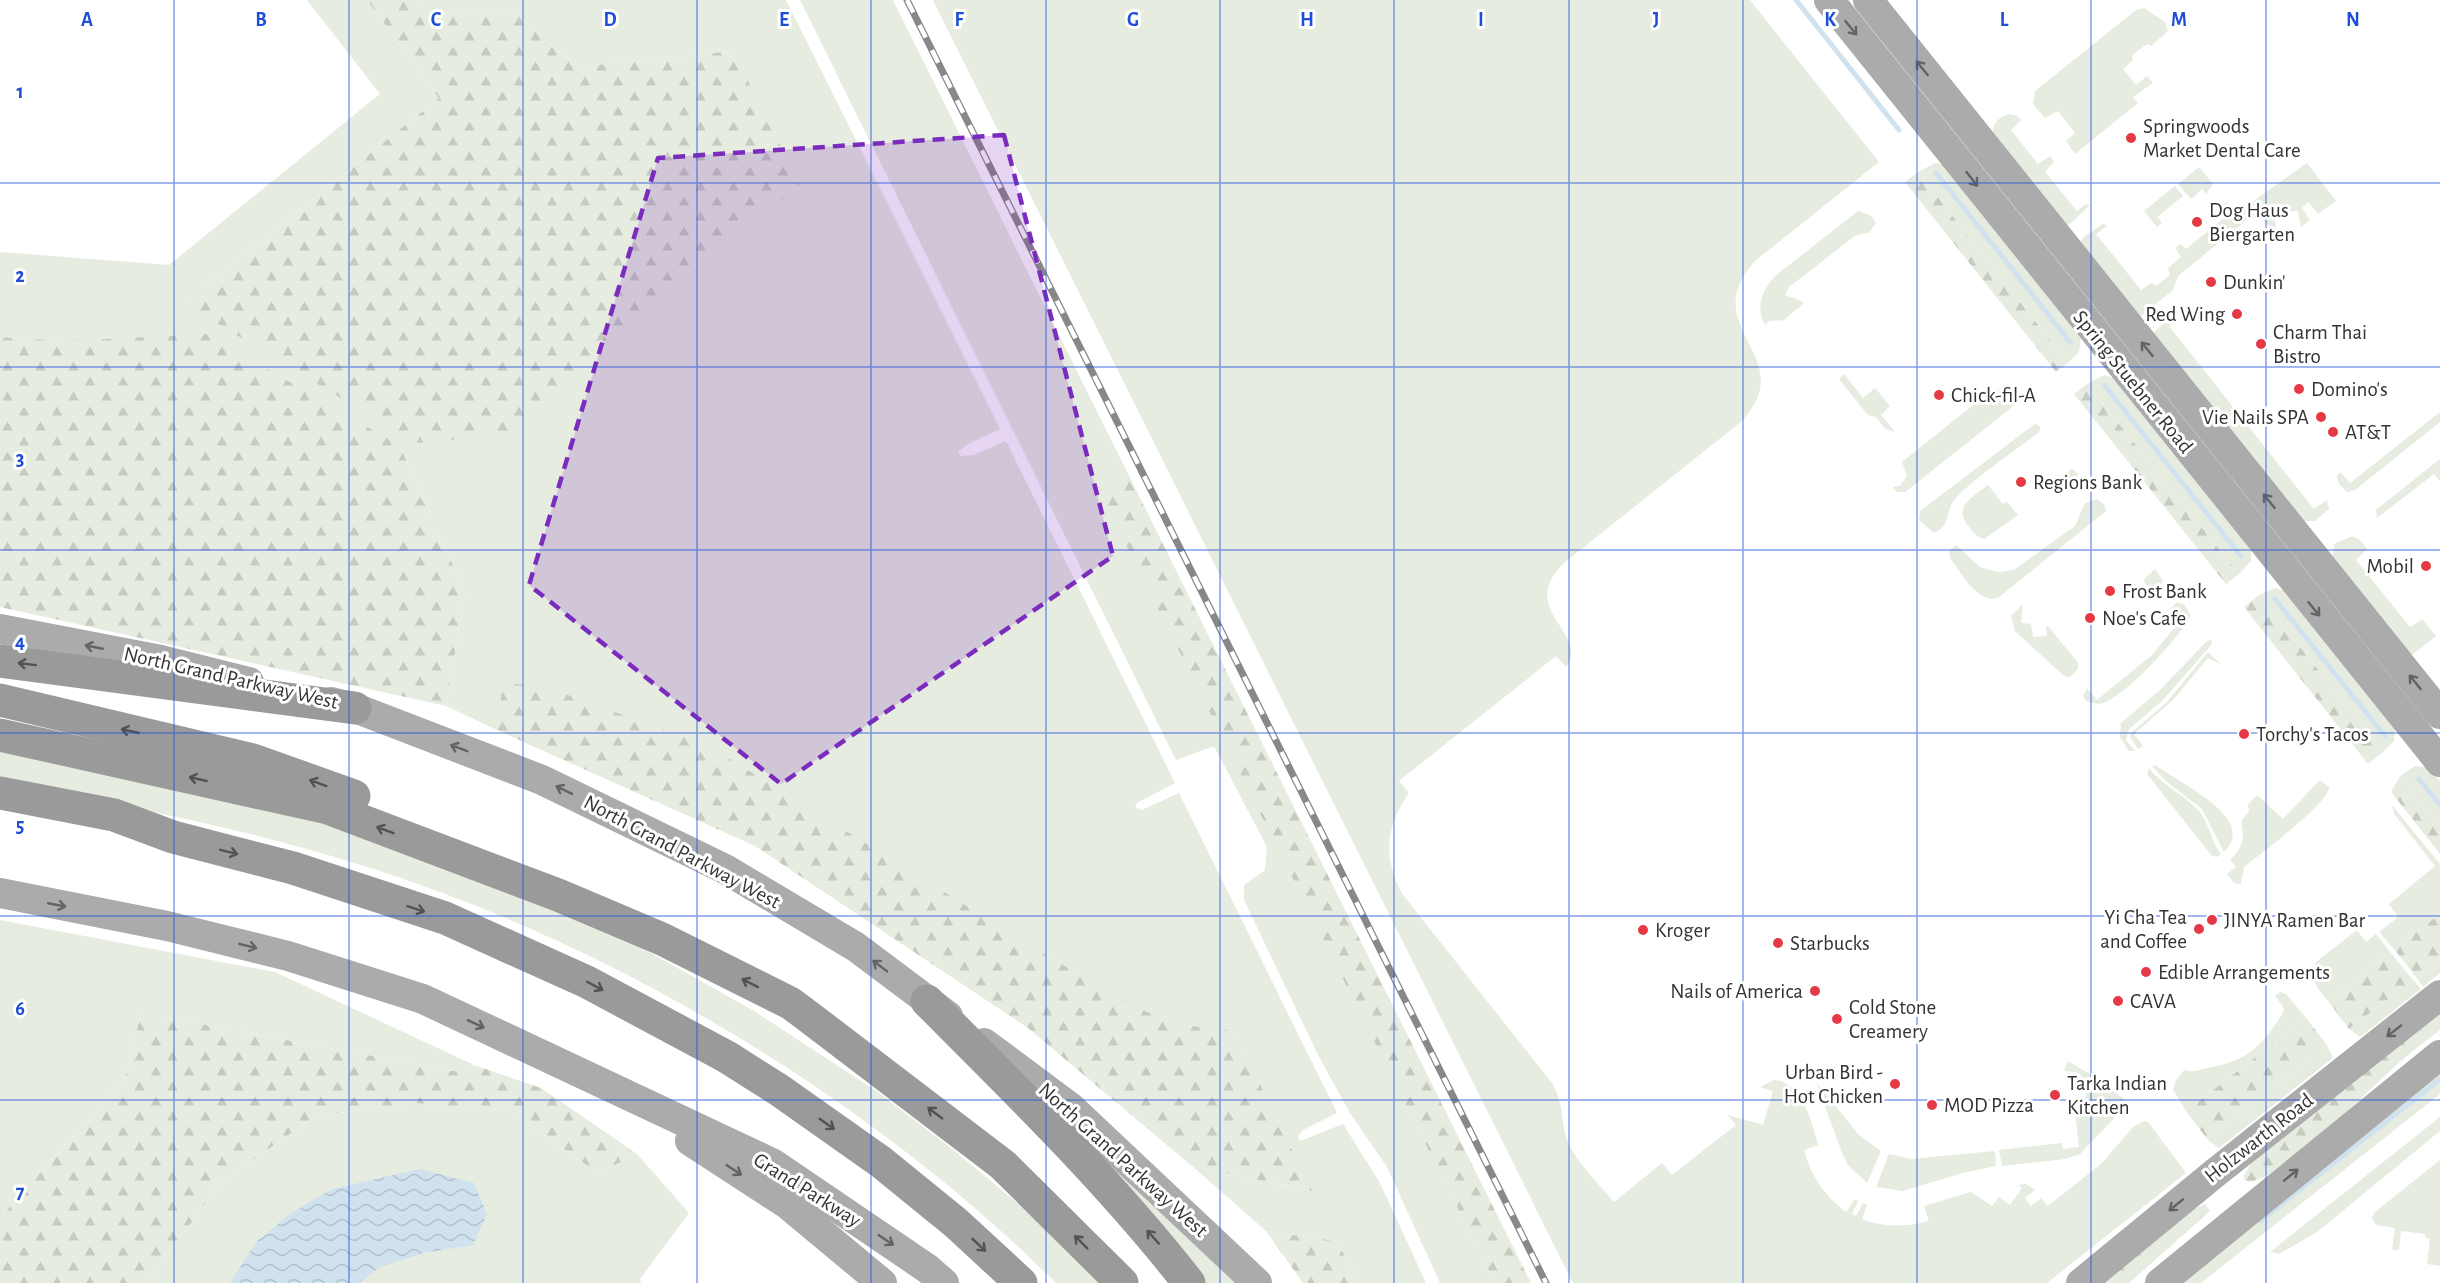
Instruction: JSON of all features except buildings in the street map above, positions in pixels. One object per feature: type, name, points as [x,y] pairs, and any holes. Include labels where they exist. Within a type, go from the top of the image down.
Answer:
[{"type":"highway","points":[[0,661],[355,708]]},
{"type":"highway","points":[[0,699],[253,760],[521,860],[558,895]]},
{"type":"highway","points":[[0,735],[328,808],[558,895],[662,939],[790,1003],[1003,1165],[1122,1283]]},
{"type":"highway","points":[[0,793],[114,815],[173,837],[293,868],[445,918],[597,987],[727,1057],[779,1090],[881,1162],[956,1223],[1021,1283]]},
{"type":"highway","points":[[0,816],[173,837]]},
{"type":"highway","points":[[927,1001],[1055,1129],[1160,1245],[1189,1283]]},
{"type":"main road","name":"Spring Stuebner Road","points":[[1829,0],[2440,762]]},
{"type":"main road","name":"Spring Stuebner Road","points":[[1868,0],[2440,714]]},
{"type":"main road","points":[[1936,134],[1967,123]]},
{"type":"main road","name":"North Grand Parkway West","points":[[0,628],[161,660],[355,708],[542,780],[725,869],[856,947],[1070,1107],[1257,1283]]},
{"type":"main road","points":[[0,893],[167,926],[299,959],[423,999],[597,1080],[787,1204],[882,1283]]},
{"type":"main road","name":"Holzwarth Road","points":[[2081,1283],[2215,1173],[2440,995]]},
{"type":"main road","points":[[2160,1283],[2440,1054]]},
{"type":"main road","name":"Grand Parkway","points":[[597,1080],[772,1163],[928,1269],[944,1283]]},
{"type":"highlighted area","points":[[1004,135],[1113,556],[781,784],[529,585],[658,158]]},
{"type":"green space","points":[[307,0],[367,0],[439,98],[183,303],[733,51],[577,67],[514,11],[423,15],[416,0],[786,0],[1000,429],[968,444],[958,452],[960,456],[974,455],[1006,441],[1175,783],[1137,803],[1135,807],[1142,810],[1179,793],[1337,1113],[1303,1130],[1298,1136],[1300,1141],[1343,1124],[1380,1183],[1426,1283],[1361,1283],[1336,1241],[1266,1231],[1192,1166],[1311,1191],[1234,1031],[1167,1024],[1049,957],[504,683],[497,730],[446,706],[465,592],[400,446],[65,341],[0,337],[0,252],[169,265],[380,94]]},
{"type":"green space","points":[[367,0],[416,0],[424,15],[514,11],[577,67],[733,51],[800,184],[503,435],[416,443],[183,303],[439,98]]},
{"type":"green space","points":[[800,0],[893,0],[1127,472],[1100,491],[1495,1283],[1440,1283],[1387,1167],[1350,1113],[1319,1057],[1244,900],[1244,885],[1265,870],[1267,847],[1214,746],[1176,760]]},
{"type":"green space","points":[[933,0],[1750,0],[1879,162],[1755,261],[1739,285],[1736,305],[1740,324],[1756,359],[1761,378],[1757,398],[1742,421],[1564,563],[1551,580],[1547,595],[1550,608],[1570,644],[1571,655],[1566,667],[1556,656],[1399,781],[1409,793],[1395,818],[1391,831],[1392,869],[1403,895],[1552,1083],[1559,1099],[1568,1142],[1572,1150],[1614,1202],[1662,1163],[1672,1175],[1736,1125],[1728,1115],[1763,1125],[1773,1091],[1760,1087],[1774,1080],[1784,1082],[1799,1095],[1809,1115],[1818,1145],[1804,1150],[1819,1184],[1846,1212],[1855,1199],[1858,1201],[1852,1214],[1856,1216],[1863,1203],[1867,1205],[1862,1219],[1879,1224],[1903,1225],[1929,1221],[1924,1206],[1971,1192],[1992,1206],[1999,1197],[2010,1205],[2022,1188],[2018,1185],[2026,1184],[2035,1190],[2025,1198],[2031,1206],[2041,1198],[2048,1206],[2102,1163],[2133,1127],[2145,1121],[2186,1173],[2047,1283],[1573,1283]]},
{"type":"green space","points":[[2144,8],[2165,22],[2168,31],[2151,46],[2147,44],[2132,55],[2133,60],[2123,69],[2136,85],[2147,76],[2153,83],[2133,97],[2138,103],[2075,154],[2066,141],[2075,133],[2058,111],[2045,118],[2033,104],[2035,91],[2136,10]]},
{"type":"green space","points":[[2009,114],[2016,115],[2021,120],[2011,130],[2038,164],[2050,156],[2054,162],[2045,172],[2077,211],[2086,204],[2090,205],[2070,224],[2064,225],[1993,136],[1996,122]]},
{"type":"green space","points":[[1935,163],[1943,164],[2081,336],[2079,352],[2068,363],[1918,172]]},
{"type":"green space","points":[[2307,163],[2337,202],[2318,214],[2308,202],[2302,208],[2310,220],[2301,227],[2298,211],[2274,213],[2277,236],[2260,216],[2252,216],[2179,275],[2172,291],[2141,316],[2079,244],[2084,237],[2104,223],[2107,226],[2096,234],[2141,290],[2151,283],[2156,286],[2170,275],[2168,268],[2181,257],[2175,248],[2181,244],[2186,249],[2225,217],[2219,208],[2227,202],[2237,213]]},
{"type":"green space","points":[[2199,167],[2213,184],[2206,194],[2202,189],[2191,199],[2178,184]]},
{"type":"green space","points":[[1918,172],[2068,363],[2056,372],[1905,182]]},
{"type":"green space","points":[[2175,186],[2183,196],[2157,217],[2162,223],[2157,227],[2144,211]]},
{"type":"green space","points":[[1858,211],[1870,215],[1876,223],[1869,233],[1856,235],[1789,287],[1785,295],[1804,302],[1803,304],[1784,320],[1769,321],[1765,325],[1760,305],[1761,299],[1775,276]]},
{"type":"green space","points":[[2173,315],[2179,317],[2169,326],[2314,509],[2327,500],[2329,509],[2315,521],[2302,521],[2152,334]]},
{"type":"green space","points":[[207,334],[400,446],[465,592],[446,706],[0,607],[0,337],[65,341]]},
{"type":"green space","points":[[1844,374],[1863,398],[1875,388],[1890,406],[1881,415],[1895,432],[1885,429],[1876,417],[1868,415],[1839,379]]},
{"type":"green space","points":[[2104,375],[2116,379],[2251,550],[2251,561],[2239,574],[2087,384]]},
{"type":"green space","points":[[2087,384],[2239,574],[2226,584],[2074,394]]},
{"type":"green space","points":[[1992,390],[2011,392],[2013,403],[2011,408],[1905,492],[1897,492],[1893,487],[1900,486],[1907,476],[1902,462]]},
{"type":"green space","points":[[2440,412],[2440,422],[2355,490],[2347,492],[2339,484],[2337,476],[2340,472],[2350,483]]},
{"type":"green space","points":[[2036,423],[2041,428],[2038,433],[1955,499],[1939,530],[1934,533],[1919,520],[1920,511]]},
{"type":"green space","points":[[2440,459],[2440,481],[2434,474],[2377,518],[2376,510]]},
{"type":"green space","points":[[2072,469],[2078,473],[2076,482],[2069,489],[2062,490],[2055,482]]},
{"type":"green space","points":[[1127,472],[1531,1283],[1495,1283],[1099,491]]},
{"type":"green space","points":[[1988,485],[2003,504],[2007,502],[2018,515],[1984,539],[1977,536],[1964,520],[1963,508],[1970,498]]},
{"type":"green space","points":[[2097,499],[2104,504],[2106,511],[1998,598],[1990,599],[1976,592],[1950,558],[1949,551],[1956,545],[1980,567],[1998,572],[2014,570],[2075,526],[2085,503]]},
{"type":"green space","points":[[2352,536],[2359,539],[2367,549],[2356,560],[2410,627],[2422,619],[2436,636],[2407,659],[2332,562],[2334,544]]},
{"type":"green space","points":[[2155,569],[2163,581],[2158,592],[2145,584],[2144,579]]},
{"type":"green space","points":[[2275,588],[2286,591],[2395,729],[2394,741],[2383,752],[2259,595]]},
{"type":"green space","points":[[2259,595],[2383,752],[2368,764],[2244,607]]},
{"type":"green space","points":[[2177,602],[2184,604],[2190,618],[2151,665],[2113,698],[2098,704],[2085,700],[2083,695],[2087,688],[2097,700],[2152,655],[2184,616],[2171,608]]},
{"type":"green space","points":[[2023,604],[2021,623],[2031,624],[2033,637],[2047,636],[2046,627],[2048,626],[2078,663],[2078,669],[2070,677],[2064,676],[2015,631],[2011,616]]},
{"type":"green space","points":[[2211,640],[2212,644],[2163,700],[2129,729],[2126,740],[2135,751],[2129,751],[2120,737],[2121,723],[2159,691],[2207,641]]},
{"type":"green space","points":[[2208,652],[2222,665],[2208,658],[2173,700],[2134,734],[2143,746],[2138,749],[2130,737],[2131,733],[2166,703]]},
{"type":"green space","points":[[503,683],[543,686],[709,746],[1049,957],[1167,1023],[1234,1031],[1312,1191],[1192,1166],[1028,1028],[755,846],[497,730]]},
{"type":"green space","points":[[0,748],[200,788],[393,843],[642,948],[754,1011],[878,1092],[1015,1201],[1103,1283],[1056,1283],[985,1217],[908,1153],[826,1094],[740,1038],[652,988],[561,942],[469,903],[331,856],[190,820],[0,781]]},
{"type":"green space","points":[[2156,765],[2196,791],[2224,814],[2231,826],[2232,839],[2224,852],[2202,809],[2167,782],[2152,766]]},
{"type":"green space","points":[[2415,766],[2425,767],[2440,781],[2440,829],[2400,776]]},
{"type":"green space","points":[[2149,768],[2200,813],[2221,854],[2217,857],[2212,856],[2147,774]]},
{"type":"green space","points":[[2400,776],[2440,829],[2440,854],[2391,792]]},
{"type":"green space","points":[[2320,780],[2329,787],[2318,804],[2244,867],[2241,884],[2234,883],[2227,874],[2236,867],[2230,859],[2238,851],[2242,842],[2241,821],[2250,810],[2247,806],[2257,795],[2283,819]]},
{"type":"green space","points":[[2391,804],[2440,864],[2440,914],[2394,949],[2379,932],[2398,917],[2389,904],[2435,866],[2395,815]]},
{"type":"green space","points":[[2440,914],[2440,958],[2416,977],[2394,949]]},
{"type":"green space","points":[[0,920],[275,972],[474,1065],[464,1073],[141,1013],[126,1076],[0,1218]]},
{"type":"green space","points":[[2357,930],[2366,942],[2376,934],[2390,952],[2328,1001],[2315,983],[2314,967],[2317,961]]},
{"type":"green space","points":[[2390,952],[2413,980],[2349,1029],[2328,1001]]},
{"type":"green space","points":[[2440,958],[2440,973],[2423,987],[2416,977]]},
{"type":"green space","points":[[2413,980],[2421,989],[2360,1037],[2349,1029]]},
{"type":"green space","points":[[2280,992],[2286,994],[2306,1018],[2186,1111],[2173,1090],[2176,1080],[2184,1070],[2196,1071],[2221,1065],[2252,1051],[2268,1035],[2283,1013],[2284,1008],[2275,996]]},
{"type":"green space","points":[[2440,1010],[2440,1030],[2396,1065],[2303,1151],[2265,1176],[2249,1182],[2245,1180],[2244,1176],[2254,1158]]},
{"type":"green space","points":[[141,1013],[464,1073],[474,1065],[541,1088],[637,1154],[598,1173],[509,1111],[414,1103],[316,1116],[221,1182],[147,1283],[0,1283],[0,1218],[126,1076]]},
{"type":"green space","points":[[2306,1018],[2327,1045],[2208,1140],[2186,1111]]},
{"type":"green space","points":[[2327,1045],[2333,1058],[2219,1148],[2208,1140]]},
{"type":"green space","points":[[2068,1061],[2105,1083],[2124,1099],[2120,1112],[2080,1154],[2065,1159],[2002,1166],[1999,1150],[2062,1143],[2063,1149],[2079,1147],[2075,1112],[2085,1101],[2088,1085],[2079,1073],[2064,1071]]},
{"type":"green space","points":[[2440,1067],[2440,1094],[2201,1283],[2180,1283]]},
{"type":"green space","points":[[1816,1082],[1859,1135],[1881,1151],[1867,1183],[1848,1165]]},
{"type":"green space","points":[[414,1103],[509,1111],[598,1173],[637,1154],[689,1213],[640,1279],[641,1283],[147,1283],[221,1182],[316,1116]]},
{"type":"green space","points":[[2440,1117],[2440,1131],[2317,1232],[2279,1254],[2270,1252]]},
{"type":"green space","points":[[1093,1144],[1241,1283],[1204,1283]]},
{"type":"green space","points":[[1995,1151],[1996,1166],[1963,1173],[1903,1191],[1876,1187],[1889,1154],[1911,1159]]},
{"type":"green space","points":[[2440,1160],[2440,1266],[2427,1264],[2430,1239],[2425,1238],[2425,1234],[2401,1231],[2399,1250],[2392,1250],[2395,1228],[2376,1225],[2372,1218],[2375,1212]]},
{"type":"green space","points":[[2205,1204],[2210,1211],[2129,1283],[2103,1283],[2194,1209]]},
{"type":"green space","points":[[1266,1231],[1336,1241],[1361,1283],[1303,1283]]},
{"type":"water","points":[[420,1169],[474,1183],[487,1214],[473,1245],[424,1253],[380,1267],[359,1283],[230,1283],[257,1241],[290,1214],[332,1189]]},
{"type":"waterway","points":[[1796,0],[1899,130]]},
{"type":"waterway","points":[[1936,173],[2070,342]]},
{"type":"waterway","points":[[2105,386],[2241,556]]},
{"type":"waterway","points":[[2275,599],[2385,736]]},
{"type":"waterway","points":[[2419,779],[2440,805]]},
{"type":"waterway","points":[[2260,1221],[2440,1079]]},
{"type":"railway","points":[[907,0],[1546,1283]]},
{"type":"place","name":"Springwoods Market Dental Care","points":[[2131,138]]},
{"type":"place","name":"Dog Haus Biergarten","points":[[2197,222]]},
{"type":"place","name":"Dunkin'","points":[[2211,282]]},
{"type":"place","name":"Red Wing","points":[[2237,314]]},
{"type":"place","name":"Charm Thai Bistro","points":[[2261,344]]},
{"type":"place","name":"Domino's","points":[[2299,389]]},
{"type":"place","name":"Chick-fil-A","points":[[1939,395]]},
{"type":"place","name":"Vie Nails SPA","points":[[2321,417]]},
{"type":"place","name":"AT&T","points":[[2333,432]]},
{"type":"place","name":"Regions Bank","points":[[2021,482]]},
{"type":"place","name":"Mobil","points":[[2426,566]]},
{"type":"place","name":"Frost Bank","points":[[2110,591]]},
{"type":"place","name":"Noe's Cafe","points":[[2090,618]]},
{"type":"place","name":"Torchy's Tacos","points":[[2244,734]]},
{"type":"place","name":"JINYA Ramen Bar","points":[[2212,920]]},
{"type":"place","name":"Yi Cha Tea and Coffee","points":[[2199,929]]},
{"type":"place","name":"Kroger","points":[[1643,930]]},
{"type":"place","name":"Starbucks","points":[[1778,943]]},
{"type":"place","name":"Edible Arrangements","points":[[2146,972]]},
{"type":"place","name":"Nails of America","points":[[1815,991]]},
{"type":"place","name":"CAVA","points":[[2118,1001]]},
{"type":"place","name":"Cold Stone Creamery","points":[[1837,1019]]},
{"type":"place","name":"Urban Bird - Hot Chicken","points":[[1895,1084]]},
{"type":"place","name":"Tarka Indian Kitchen","points":[[2055,1095]]},
{"type":"place","name":"MOD Pizza","points":[[1932,1105]]}]
